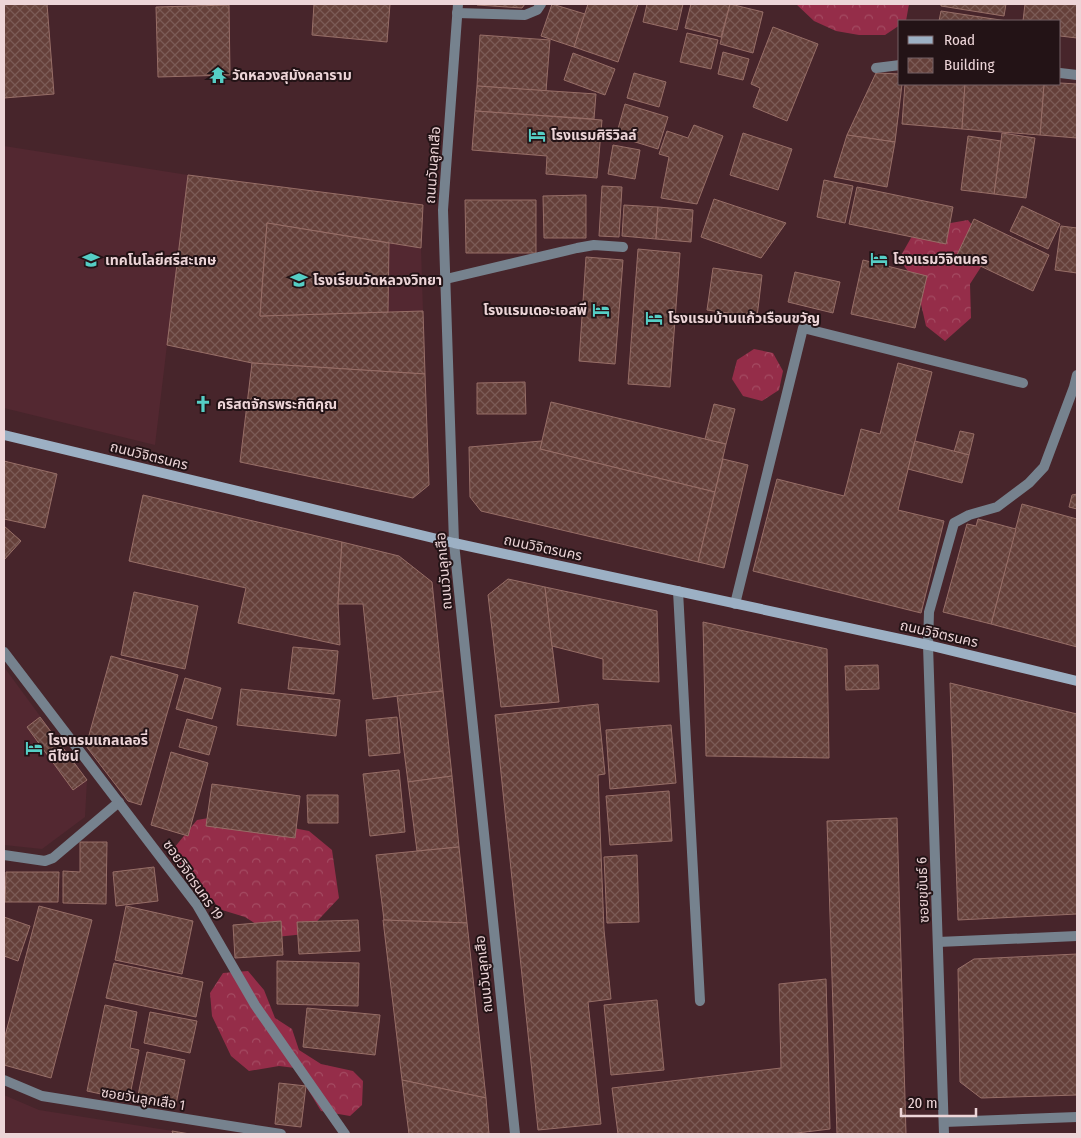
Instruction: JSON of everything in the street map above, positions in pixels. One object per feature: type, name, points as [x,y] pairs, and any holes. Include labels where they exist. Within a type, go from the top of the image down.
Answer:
[{"type":"street","points":[[458,8],[525,15],[537,10],[541,4]]},
{"type":"street","name":"ถนนวันลูกเสือ","points":[[458,8],[443,210],[454,543],[514,1134]]},
{"type":"street","points":[[876,68],[898,65]]},
{"type":"street","points":[[1061,73],[1077,75]]},
{"type":"street","points":[[446,280],[577,248],[594,245],[623,247]]},
{"type":"street","points":[[735,604],[803,328],[1023,383]]},
{"type":"street","name":"ซอยขุขันธ์ 6","points":[[944,1134],[928,645],[930,612],[954,523],[969,515],[997,507],[1029,483],[1044,467],[1077,375]]},
{"type":"street","name":"ถนนวิจิตรนคร","points":[[4,435],[454,543],[928,645],[1077,681]]},
{"type":"street","points":[[678,592],[700,1001]]},
{"type":"street","name":"ซอยวิจิตรนคร 19","points":[[4,652],[198,906],[255,1005],[345,1134]]},
{"type":"street","points":[[4,855],[44,861],[53,858],[118,802]]},
{"type":"street","points":[[938,942],[1077,936]]},
{"type":"street","name":"ซอยวันลูกเสือ 1","points":[[4,1080],[42,1096],[282,1134]]},
{"type":"street","points":[[944,1122],[1077,1117]]},
{"type":"shaded area","points":[[4,146],[188,175],[423,205],[421,248],[425,374],[252,363],[167,345],[155,445],[4,408]]},
{"type":"shaded area","name":"โรงแรมแกลเลอรี่ ดีไซน์","points":[[4,667],[87,780],[85,817],[42,849],[4,845]]},
{"type":"shaded area","points":[[4,1095],[39,1110],[192,1134],[4,1134]]},
{"type":"green space","points":[[796,4],[909,4],[906,20],[898,20],[898,26],[885,35],[859,35],[836,31],[814,21]]},
{"type":"green space","points":[[968,220],[989,247],[990,253],[970,284],[971,318],[945,341],[926,326],[916,282],[899,259],[916,229]]},
{"type":"green space","points":[[754,349],[773,353],[783,371],[779,390],[762,401],[743,396],[732,379],[737,360]]},
{"type":"green space","points":[[226,815],[309,831],[332,850],[339,898],[305,934],[276,937],[245,917],[222,910],[181,871],[174,848],[197,820]]},
{"type":"green space","points":[[248,971],[264,990],[275,1018],[292,1029],[299,1050],[321,1064],[353,1071],[363,1081],[362,1105],[350,1116],[321,1111],[295,1068],[279,1066],[249,1071],[231,1056],[212,1016],[210,993],[223,973]]},
{"type":"building","points":[[4,4],[47,4],[54,94],[4,98]]},
{"type":"building","points":[[314,4],[390,4],[387,42],[312,35]]},
{"type":"building","points":[[477,4],[525,4],[522,8]]},
{"type":"building","points":[[552,4],[585,14],[574,47],[541,36]]},
{"type":"building","points":[[588,4],[638,4],[618,62],[574,47]]},
{"type":"building","points":[[647,4],[683,4],[677,30],[643,22]]},
{"type":"building","points":[[691,4],[730,4],[721,37],[685,28]]},
{"type":"building","points":[[730,4],[763,12],[753,53],[720,44]]},
{"type":"building","points":[[941,4],[1006,4],[1004,16],[941,6]]},
{"type":"building","points":[[1025,4],[1077,4],[1077,38],[1061,36],[1061,20],[1023,20]]},
{"type":"building","points":[[229,5],[230,75],[158,77],[156,7]]},
{"type":"building","points":[[941,11],[1000,20],[939,20]]},
{"type":"building","points":[[773,27],[818,44],[787,121],[753,107],[760,88],[751,84]]},
{"type":"building","points":[[687,33],[718,40],[711,69],[680,62]]},
{"type":"building","points":[[480,35],[550,40],[546,91],[477,86]]},
{"type":"building","points":[[723,52],[749,59],[743,80],[718,74]]},
{"type":"building","points":[[573,53],[615,69],[605,95],[564,80]]},
{"type":"building","points":[[634,73],[666,82],[659,107],[627,98]]},
{"type":"building","points":[[876,73],[898,74],[898,85],[902,85],[895,142],[847,135]]},
{"type":"building","points":[[1077,84],[1077,138],[1040,135],[1044,85]]},
{"type":"building","points":[[905,85],[965,85],[962,129],[902,124]]},
{"type":"building","points":[[965,85],[1044,85],[1040,135],[962,129]]},
{"type":"building","points":[[477,86],[596,94],[594,119],[475,111]]},
{"type":"building","points":[[625,104],[668,117],[658,149],[616,136]]},
{"type":"building","name":"โรงแรมศิริวิลล์","points":[[475,111],[602,120],[597,178],[546,174],[547,156],[472,150]]},
{"type":"building","points":[[694,125],[723,136],[697,204],[661,198],[669,157],[659,154],[667,131],[688,138]]},
{"type":"building","points":[[743,133],[792,149],[778,190],[730,175]]},
{"type":"building","points":[[1002,133],[1035,138],[1026,198],[994,194]]},
{"type":"building","points":[[847,135],[895,142],[887,187],[834,177]]},
{"type":"building","points":[[968,136],[1001,141],[994,194],[961,190]]},
{"type":"building","points":[[613,145],[640,150],[635,179],[608,174]]},
{"type":"building","name":"โรงเรียนวัดหลวงวิทยา","points":[[188,175],[423,205],[421,248],[267,223],[260,316],[423,311],[425,374],[252,363],[167,345]]},
{"type":"building","points":[[824,180],[853,186],[845,223],[817,217]]},
{"type":"building","points":[[602,186],[622,187],[619,237],[599,236]]},
{"type":"building","points":[[857,187],[953,207],[946,244],[849,224]]},
{"type":"building","points":[[586,195],[586,238],[544,238],[543,196]]},
{"type":"building","points":[[714,199],[786,223],[761,258],[701,237]]},
{"type":"building","points":[[465,200],[536,200],[536,253],[466,253]]},
{"type":"building","points":[[624,205],[658,207],[656,239],[622,236]]},
{"type":"building","points":[[1022,206],[1060,224],[1048,249],[1010,231]]},
{"type":"building","points":[[658,207],[693,210],[691,242],[656,239]]},
{"type":"building","points":[[974,219],[1049,255],[1033,291],[957,255]]},
{"type":"building","points":[[267,223],[389,243],[388,312],[260,316]]},
{"type":"building","points":[[1061,226],[1077,228],[1077,273],[1055,270]]},
{"type":"building","name":"โรงแรมบ้านแก้วเรือนขวัญ","points":[[638,249],[680,253],[670,387],[628,384]]},
{"type":"building","name":"โรงแรมเดอะเอสพี","points":[[586,257],[623,260],[615,364],[579,361]]},
{"type":"building","points":[[863,260],[927,276],[915,328],[851,314]]},
{"type":"building","points":[[713,268],[762,275],[757,317],[707,310]]},
{"type":"building","points":[[795,272],[840,282],[833,313],[788,302]]},
{"type":"building","points":[[252,363],[425,374],[429,485],[413,498],[240,462]]},
{"type":"building","points":[[898,363],[932,372],[898,510],[944,521],[921,613],[753,571],[777,479],[844,496],[861,429],[880,434]]},
{"type":"building","points":[[525,382],[526,414],[477,414],[477,383]]},
{"type":"building","points":[[551,402],[726,444],[715,492],[540,449]]},
{"type":"building","points":[[714,404],[735,409],[726,444],[705,439]]},
{"type":"building","points":[[960,431],[974,434],[969,455],[954,452]]},
{"type":"building","points":[[542,441],[540,449],[715,492],[698,562],[481,511],[470,497],[469,447]]},
{"type":"building","points":[[915,441],[969,455],[962,483],[908,469]]},
{"type":"building","points":[[723,459],[748,465],[724,568],[698,562]]},
{"type":"building","points":[[4,461],[57,474],[45,528],[4,519]]},
{"type":"building","points":[[1077,494],[1077,509],[1069,507],[1072,495]]},
{"type":"building","points":[[143,495],[342,542],[338,604],[340,645],[238,623],[246,588],[129,561]]},
{"type":"building","points":[[1022,504],[1077,519],[1077,647],[991,624]]},
{"type":"building","points":[[978,519],[1016,529],[991,624],[943,612],[967,524],[976,526]]},
{"type":"building","points":[[4,526],[21,541],[4,560]]},
{"type":"building","points":[[342,542],[399,556],[432,582],[443,691],[373,699],[363,604],[338,604]]},
{"type":"building","points":[[508,579],[545,587],[559,702],[501,707],[488,595]]},
{"type":"building","points":[[545,587],[657,611],[659,682],[603,679],[603,659],[552,646]]},
{"type":"building","points":[[134,592],[198,606],[185,669],[121,655]]},
{"type":"building","points":[[703,622],[827,649],[829,758],[706,756]]},
{"type":"building","points":[[293,647],[338,651],[334,694],[288,689]]},
{"type":"building","points":[[111,656],[178,675],[141,805],[128,801],[86,746]]},
{"type":"building","points":[[878,665],[879,689],[846,690],[845,666]]},
{"type":"building","points":[[185,678],[221,688],[212,719],[176,709]]},
{"type":"building","points":[[950,683],[1077,714],[1077,914],[958,920]]},
{"type":"building","points":[[241,689],[340,700],[336,736],[237,725]]},
{"type":"building","points":[[443,691],[452,776],[408,782],[397,696]]},
{"type":"building","points":[[598,704],[605,774],[598,775],[604,930],[611,999],[588,1002],[601,1124],[538,1130],[495,715]]},
{"type":"building","points":[[40,717],[87,780],[73,790],[27,727]]},
{"type":"building","points":[[397,717],[400,753],[369,756],[366,720]]},
{"type":"building","points":[[187,719],[217,727],[209,755],[179,747]]},
{"type":"building","points":[[671,725],[676,783],[610,789],[606,730]]},
{"type":"building","points":[[171,752],[208,763],[188,836],[151,825]]},
{"type":"building","points":[[399,770],[405,832],[370,836],[363,774]]},
{"type":"building","points":[[452,776],[459,847],[417,851],[408,782]]},
{"type":"building","points":[[212,784],[300,796],[295,838],[206,826]]},
{"type":"building","points":[[669,791],[672,841],[610,845],[606,796]]},
{"type":"building","points":[[307,795],[338,795],[338,823],[308,823]]},
{"type":"building","points":[[897,818],[906,1134],[837,1134],[827,821]]},
{"type":"building","points":[[80,842],[107,842],[106,904],[63,903],[63,871],[80,872]]},
{"type":"building","points":[[459,847],[467,923],[384,920],[376,855]]},
{"type":"building","points":[[637,855],[639,922],[607,923],[604,857]]},
{"type":"building","points":[[154,867],[158,901],[116,906],[113,872]]},
{"type":"building","points":[[6,872],[59,872],[58,902],[5,902]]},
{"type":"building","points":[[39,906],[92,920],[51,1078],[4,1065],[4,1040]]},
{"type":"building","points":[[126,906],[193,921],[182,974],[115,960]]},
{"type":"building","points":[[4,917],[30,926],[18,961],[4,956]]},
{"type":"building","points":[[358,920],[360,951],[299,954],[297,922]]},
{"type":"building","points":[[383,920],[467,923],[486,1098],[402,1080]]},
{"type":"building","points":[[281,921],[283,955],[235,958],[233,925]]},
{"type":"building","points":[[1077,954],[1077,1095],[981,1098],[960,1082],[958,969],[974,959]]},
{"type":"building","points":[[277,961],[359,963],[358,1006],[277,1004]]},
{"type":"building","points":[[114,963],[203,982],[196,1017],[106,998]]},
{"type":"building","points":[[826,979],[830,1129],[789,1134],[618,1134],[612,1088],[781,1068],[779,984]]},
{"type":"building","points":[[657,1000],[664,1070],[611,1075],[604,1005]]},
{"type":"building","points":[[105,1005],[137,1012],[130,1048],[139,1050],[129,1100],[87,1091]]},
{"type":"building","points":[[307,1008],[380,1015],[375,1055],[303,1047]]},
{"type":"building","points":[[150,1012],[197,1021],[190,1053],[144,1043]]},
{"type":"building","points":[[147,1052],[185,1060],[175,1109],[137,1100]]},
{"type":"building","points":[[402,1080],[486,1098],[489,1134],[409,1134]]},
{"type":"building","points":[[279,1083],[306,1086],[301,1127],[275,1124]]},
{"type":"building","points":[[172,1131],[190,1134],[173,1134]]},
{"type":"place","name":"วัดหลวงสุมังคลาราม","points":[[218,75]]},
{"type":"place","name":"โรงแรมศิริวิลล์","points":[[537,135]]},
{"type":"place","name":"โรงแรมวิจิตนคร","points":[[879,259]]},
{"type":"place","name":"เทคโนโลยีศรีสะเกษ","points":[[91,260]]},
{"type":"place","name":"โรงเรียนวัดหลวงวิทยา","points":[[299,280]]},
{"type":"place","name":"โรงแรมเดอะเอสพี","points":[[601,310]]},
{"type":"place","name":"โรงแรมบ้านแก้วเรือนขวัญ","points":[[654,318]]},
{"type":"place","name":"คริสตจักรพระกิติคุณ","points":[[203,404]]},
{"type":"place","name":"โรงแรมแกลเลอรี่ ดีไซน์","points":[[34,748]]}]
